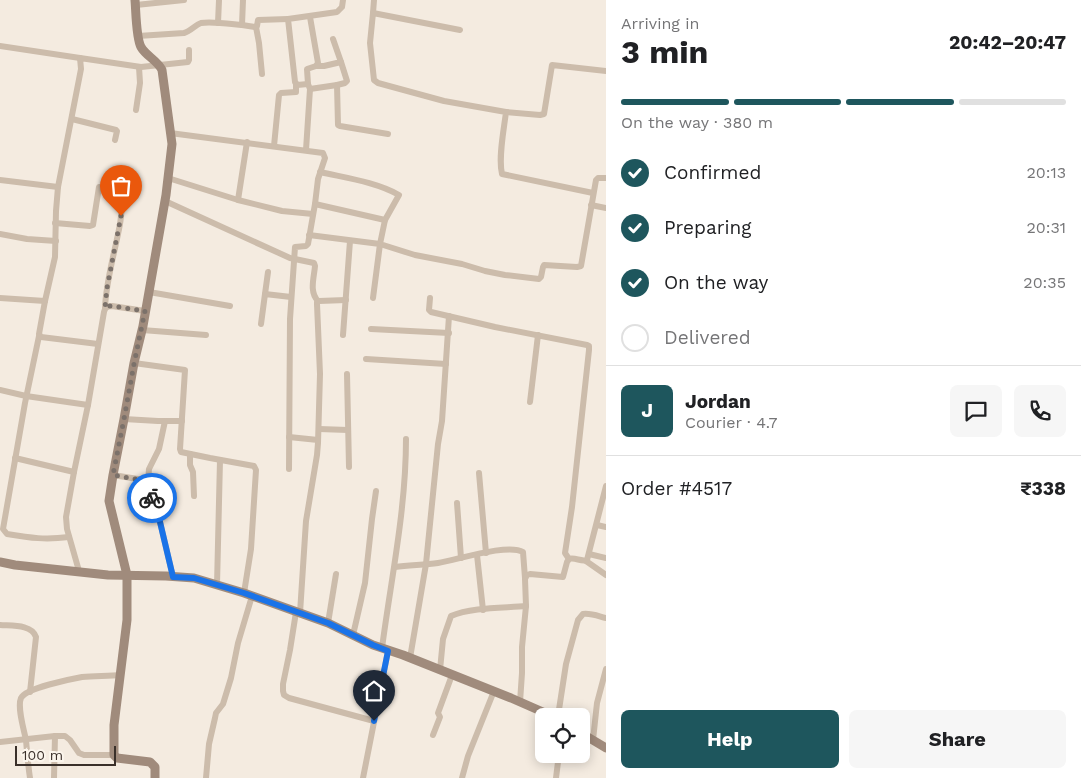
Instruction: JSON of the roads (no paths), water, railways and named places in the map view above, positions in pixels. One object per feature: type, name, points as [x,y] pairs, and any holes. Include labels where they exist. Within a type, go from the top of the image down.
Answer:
[{"type":"street","points":[[114,755],[114,725],[127,620],[128,575],[109,501],[149,292],[165,201],[172,144],[162,70],[141,48],[138,36],[136,2],[184,0]]},
{"type":"street","points":[[218,23],[219,0]]},
{"type":"street","points":[[242,25],[243,0]]},
{"type":"street","points":[[262,74],[256,27],[258,20],[288,19],[338,12],[342,8],[343,0]]},
{"type":"street","points":[[374,0],[370,43],[375,82],[444,101],[506,112],[540,115],[544,114],[552,65],[606,71]]},
{"type":"street","points":[[373,13],[460,30]]},
{"type":"street","points":[[310,16],[317,66]]},
{"type":"street","points":[[274,146],[280,94],[296,92],[288,19]]},
{"type":"street","points":[[138,36],[184,33],[201,23],[256,27]]},
{"type":"street","points":[[296,84],[309,87],[346,84],[347,81],[333,39]]},
{"type":"street","points":[[0,46],[140,67],[188,62],[189,50]]},
{"type":"street","points":[[70,537],[43,539],[7,534],[3,526],[26,396],[56,257],[55,223],[58,187],[81,69],[80,58]]},
{"type":"street","points":[[306,150],[309,87],[307,69],[341,62]]},
{"type":"street","points":[[136,110],[140,67]]},
{"type":"street","points":[[337,85],[339,126],[388,134]]},
{"type":"street","points":[[506,112],[502,149],[502,174],[593,193]]},
{"type":"street","points":[[72,119],[116,130],[115,140]]},
{"type":"street","points":[[170,133],[306,150],[320,152],[325,155],[320,172],[307,245],[295,246],[292,297],[289,469]]},
{"type":"street","points":[[238,200],[248,142]]},
{"type":"street","points":[[320,172],[377,186],[399,194],[385,220],[373,298]]},
{"type":"street","points":[[309,235],[380,244],[415,255],[462,264],[485,271],[539,279],[544,265],[581,266],[596,179],[599,177],[606,178]]},
{"type":"street","points":[[168,178],[238,200],[282,211],[313,214]]},
{"type":"street","points":[[0,180],[58,187]]},
{"type":"street","points":[[55,223],[93,225],[98,187]]},
{"type":"street","points":[[79,572],[66,517],[126,190]]},
{"type":"street","points":[[165,201],[294,259],[314,263],[314,297],[318,301],[346,300]]},
{"type":"street","points":[[315,204],[385,220]]},
{"type":"street","points":[[591,205],[606,208]]},
{"type":"street","points":[[0,234],[27,239],[56,241]]},
{"type":"street","points":[[343,335],[350,240]]},
{"type":"street","points":[[261,324],[268,272]]},
{"type":"street","points":[[149,292],[230,306]]},
{"type":"street","points":[[265,294],[292,297]]},
{"type":"street","points":[[0,298],[45,301]]},
{"type":"street","points":[[430,298],[430,311],[495,327],[587,345],[589,348],[572,507],[565,553],[569,559]]},
{"type":"street","points":[[318,301],[316,304],[320,374],[317,455],[306,521],[298,613],[283,691],[284,695],[289,698],[374,721]]},
{"type":"street","points":[[105,308],[112,306],[145,311]]},
{"type":"street","points":[[410,658],[426,564],[442,421],[449,316]]},
{"type":"street","points":[[371,329],[449,333]]},
{"type":"street","points":[[142,330],[206,335]]},
{"type":"street","points":[[530,402],[538,335]]},
{"type":"street","points":[[39,336],[98,344]]},
{"type":"street","points":[[366,359],[446,364]]},
{"type":"street","points":[[134,364],[186,370],[180,450],[182,453],[254,466],[257,473],[248,595],[231,678],[223,704],[216,713],[209,744],[206,778]]},
{"type":"street","points":[[347,374],[349,467]]},
{"type":"street","points":[[0,390],[26,396],[88,405]]},
{"type":"street","points":[[124,419],[182,421]]},
{"type":"street","points":[[165,421],[159,449],[149,469],[148,482],[160,522],[169,576]]},
{"type":"street","points":[[319,429],[348,430]]},
{"type":"street","points":[[289,437],[318,440]]},
{"type":"street","points":[[363,778],[385,650],[389,595],[395,567],[405,487],[406,439]]},
{"type":"street","points":[[190,454],[190,465],[194,472],[194,496]]},
{"type":"street","points":[[15,458],[74,472]]},
{"type":"street","points":[[217,585],[220,460]]},
{"type":"street","points":[[478,473],[486,553]]},
{"type":"street","points":[[113,475],[148,482]]},
{"type":"street","points":[[588,558],[606,486]]},
{"type":"street","points":[[353,635],[365,583],[376,491]]},
{"type":"street","points":[[458,503],[461,558]]},
{"type":"street","points":[[597,525],[606,527]]},
{"type":"street","points":[[395,567],[438,563],[496,551],[518,549],[523,552],[526,606],[520,702]]},
{"type":"street","points":[[477,554],[483,610]]},
{"type":"street","points":[[588,558],[606,575]]},
{"type":"street","points":[[569,559],[606,558]]},
{"type":"street","points":[[525,578],[530,574],[563,577],[569,559]]},
{"type":"street","points":[[0,562],[108,575],[194,578],[328,623],[385,650],[410,658],[535,709]]},
{"type":"street","points":[[328,623],[336,574]]},
{"type":"street","points":[[440,670],[443,640],[451,616],[483,610],[526,606]]},
{"type":"street","points":[[559,708],[566,664],[578,620],[582,614],[592,614],[606,618]]},
{"type":"street","points":[[0,625],[18,626],[34,632],[36,637],[30,692]]},
{"type":"street","points":[[593,740],[597,703],[606,669]]},
{"type":"street","points":[[30,778],[20,707],[21,698],[36,689],[69,680],[84,677],[121,675]]},
{"type":"street","points":[[433,736],[440,717],[438,713],[452,675]]},
{"type":"street","points":[[462,778],[468,756],[494,691]]},
{"type":"street","points":[[54,778],[55,736]]},
{"type":"street","points":[[0,742],[65,736],[76,750],[84,755],[114,755],[117,758],[150,762],[155,766],[155,778]]},
{"type":"street","points":[[590,738],[606,748]]},
{"type":"street","points":[[556,778],[558,763]]}]
